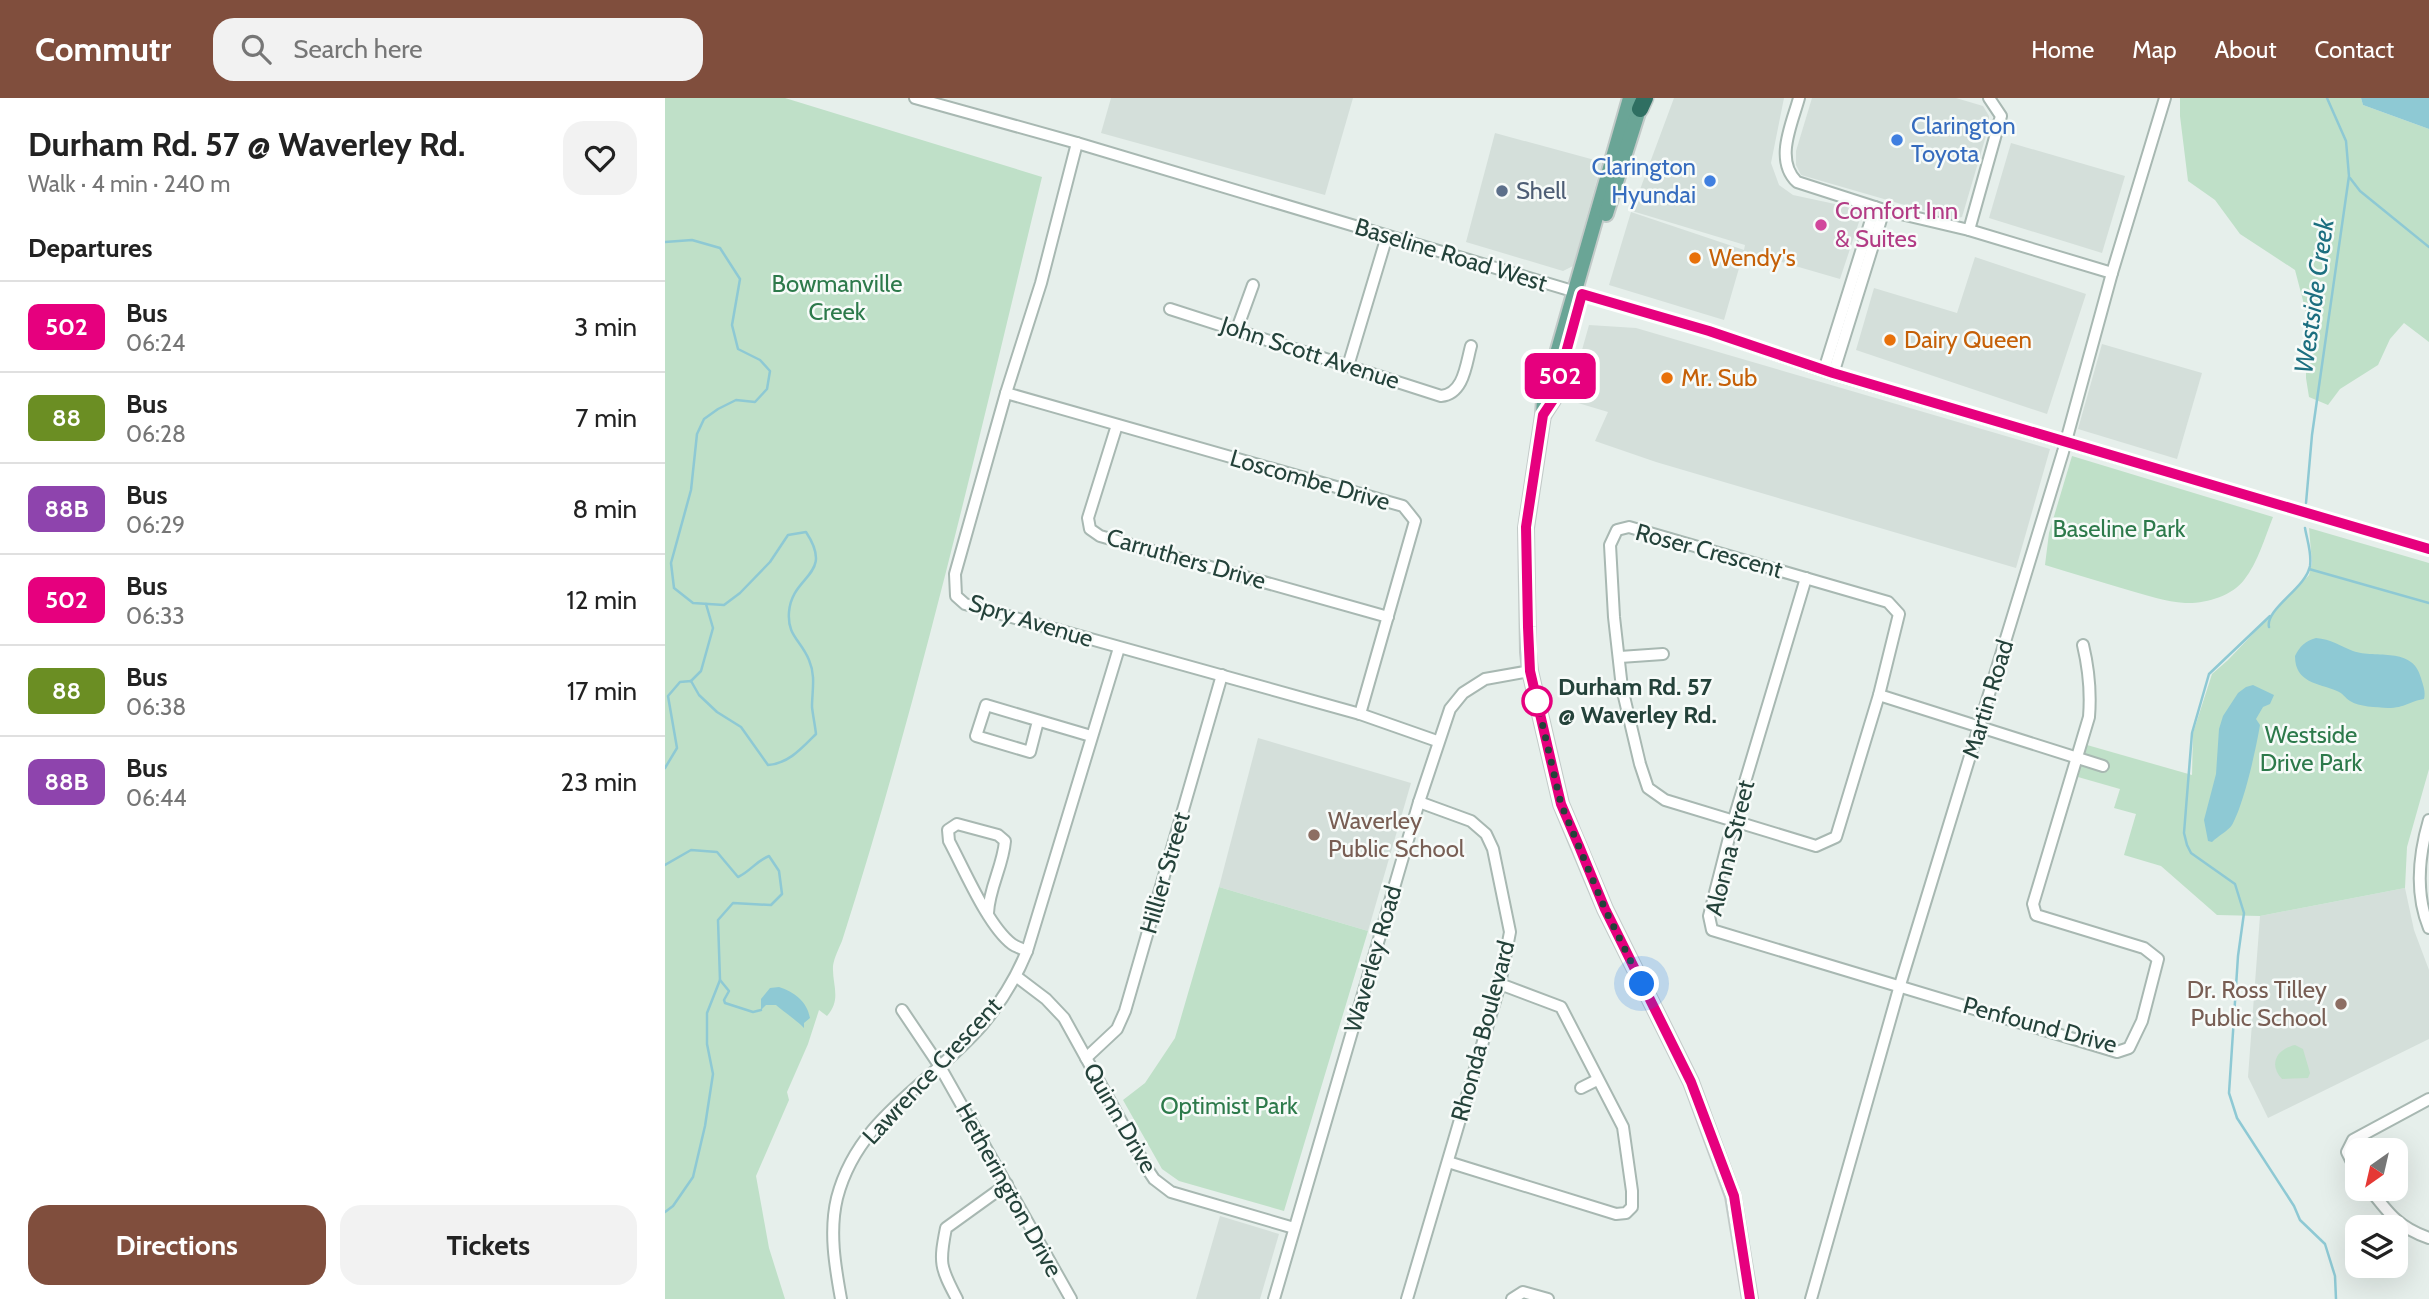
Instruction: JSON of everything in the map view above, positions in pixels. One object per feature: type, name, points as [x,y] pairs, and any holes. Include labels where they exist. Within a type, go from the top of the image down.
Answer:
[{"type":"main road","points":[[1639,101],[1578,293],[1553,400],[1543,415],[1526,527],[1530,671],[1561,804],[1605,909],[1691,1082],[1734,1196],[1750,1299]]},
{"type":"street","name":"Baseline Road West","points":[[915,98],[1709,331],[1828,372],[2429,549]]},
{"type":"street","points":[[1799,98],[1785,152],[1791,176],[1808,187],[1880,209],[1969,230],[2112,273]]},
{"type":"street","points":[[1969,230],[2001,116],[1989,98]]},
{"type":"street","name":"Martin Road","points":[[1811,1299],[1900,985],[2066,441],[2112,273],[2165,98]]},
{"type":"street","name":"Spry Avenue","points":[[1077,144],[1041,283],[1006,393],[955,574],[956,596],[965,604],[1360,714],[1437,741]]},
{"type":"street","points":[[1828,372],[1880,209]]},
{"type":"street","points":[[1348,366],[1387,236]]},
{"type":"street","points":[[1237,329],[1253,285]]},
{"type":"street","name":"John Scott Avenue","points":[[1170,309],[1441,396],[1451,395],[1459,387],[1471,346]]},
{"type":"street","name":"Loscombe Drive","points":[[1006,393],[1402,506],[1415,521],[1360,714]]},
{"type":"street","name":"Carruthers Drive","points":[[1117,425],[1088,518],[1090,529],[1100,536],[1388,617]]},
{"type":"street","name":"Roser Crescent","points":[[1629,527],[1806,578],[1888,602],[1899,614],[1879,695],[1836,837],[1816,846],[1665,800],[1648,788],[1622,688],[1610,545],[1617,530],[1629,527]]},
{"type":"street","name":"Alonna Street","points":[[1806,578],[1733,822],[1709,916],[1712,930],[1900,985]]},
{"type":"street","points":[[2077,758],[2089,717],[2091,695],[2083,645]]},
{"type":"street","name":"Lawrence Crescent","points":[[841,1299],[833,1235],[837,1199],[848,1169],[863,1143],[885,1115],[982,1025],[1017,977],[1119,648]]},
{"type":"street","points":[[1620,657],[1663,654]]},
{"type":"street","name":"Waverley Road","points":[[1274,1299],[1437,741],[1450,709],[1463,693],[1485,679],[1530,671]]},
{"type":"street","name":"Hillier Street","points":[[1086,1058],[1117,1029],[1125,1011],[1222,675]]},
{"type":"street","points":[[1879,695],[2103,766]]},
{"type":"street","points":[[1038,721],[1030,752],[976,736],[986,705],[1091,736]]},
{"type":"street","name":"Penfound Drive","points":[[1900,985],[2117,1052],[2129,1048],[2143,1021],[2158,960],[2144,948],[2036,915],[2033,904],[2077,758]]},
{"type":"street","name":"Rhonda Boulevard","points":[[1407,1299],[1500,984],[1510,932],[1493,849],[1486,834],[1471,821],[1419,802]]},
{"type":"street","points":[[2429,820],[2420,873],[2429,928]]},
{"type":"street","points":[[988,913],[1005,841],[998,835],[957,824],[949,830],[949,841],[988,913],[1013,945],[1027,951]]},
{"type":"street","name":"Quinn Drive","points":[[1017,977],[1047,999],[1064,1018],[1148,1170],[1161,1185],[1179,1195],[1294,1228]]},
{"type":"street","points":[[1448,1162],[1616,1214],[1626,1213],[1632,1207],[1623,1127],[1561,1007],[1500,984]]},
{"type":"street","name":"Hetherington Drive","points":[[902,1010],[939,1065],[1071,1299]]},
{"type":"street","points":[[1581,1088],[1597,1080]]},
{"type":"street","points":[[2357,1138],[2429,1099]]},
{"type":"street","points":[[957,1299],[944,1274],[940,1257],[946,1228],[1007,1184]]},
{"type":"street","points":[[2379,1201],[2402,1227],[2429,1238]]},
{"type":"street","points":[[1512,1299],[1523,1292],[1548,1299]]},
{"type":"shaded area","points":[[1111,98],[1353,98],[1325,195],[1101,133]]},
{"type":"shaded area","points":[[1674,98],[1784,98],[1771,163],[1779,185],[1793,195],[1863,210],[1840,279],[1744,251],[1724,320],[1609,285],[1631,212],[1744,250],[1745,245],[1632,211]]},
{"type":"shaded area","points":[[1812,98],[1956,98],[1983,106],[1989,116],[1988,129],[1962,217],[1953,219],[1801,175],[1796,165],[1796,151]]},
{"type":"shaded area","points":[[1495,133],[1602,162],[1573,266],[1563,271],[1466,242]]},
{"type":"shaded area","points":[[2011,143],[2125,176],[2102,253],[1989,218]]},
{"type":"shaded area","points":[[1975,257],[2086,294],[2047,414],[1856,350],[1874,288],[1957,313]]},
{"type":"shaded area","points":[[1589,325],[1636,328],[2050,449],[2016,568],[1656,462],[1595,441],[1608,412],[1568,400]]},
{"type":"shaded area","points":[[2102,344],[2202,373],[2177,459],[2078,429]]},
{"type":"shaded area","name":"Waverley Public School","points":[[1258,738],[1411,783],[1368,931],[1219,887]]},
{"type":"shaded area","name":"Dr. Ross Tilley Public School","points":[[2405,888],[2414,930],[2429,970],[2429,1039],[2268,1118],[2248,1077],[2260,916]]},
{"type":"shaded area","points":[[1220,1216],[1279,1234],[1260,1299],[1196,1299]]},
{"type":"green space","name":"Bowmanville Creek","points":[[665,98],[785,98],[1042,177],[924,656],[871,847],[834,963],[834,1004],[827,1016],[819,1010],[808,1044],[787,1092],[789,1100],[756,1176],[769,1248],[785,1299],[665,1299]]},
{"type":"green space","points":[[2180,98],[2361,98],[2363,105],[2429,129],[2429,342],[2404,323],[2390,339],[2378,365],[2340,389],[2328,405],[2309,397],[2306,378],[2306,312],[2295,270],[2240,234],[2215,200],[2188,181]]},
{"type":"green space","name":"Baseline Park","points":[[2072,456],[2273,517],[2249,573],[2239,586],[2225,595],[2201,602],[2185,603],[2156,598],[2045,565],[2049,533]]},
{"type":"green space","name":"Westside Drive Park","points":[[2309,528],[2429,563],[2429,769],[2407,847],[2405,888],[2260,916],[2217,915],[2161,866],[2124,855],[2136,814],[2114,808],[2120,789],[2078,777],[2087,745],[2192,775],[2193,733],[2212,674],[2309,575],[2312,563]]},
{"type":"green space","name":"Optimist Park","points":[[1219,887],[1368,931],[1284,1211],[1179,1181],[1162,1169],[1123,1100],[1145,1083],[1175,1038]]},
{"type":"green space","points":[[2295,1045],[2303,1049],[2310,1073],[2308,1078],[2282,1079],[2275,1063],[2283,1050]]},
{"type":"water","points":[[2361,98],[2429,98],[2429,129],[2363,105]]},
{"type":"water","points":[[2316,638],[2331,641],[2353,651],[2410,661],[2421,678],[2424,699],[2394,708],[2363,706],[2350,701],[2339,692],[2309,681],[2299,672],[2295,656],[2303,644]]},
{"type":"water","points":[[2253,685],[2274,695],[2270,704],[2263,707],[2256,719],[2260,725],[2256,748],[2232,825],[2212,842],[2208,841],[2204,820],[2216,774],[2219,729],[2223,716],[2238,693]]},
{"type":"water","points":[[779,987],[803,1002],[810,1018],[804,1023],[804,1028],[776,1005],[766,1005],[761,1010],[761,999],[770,988]]},
{"type":"waterway","name":"Westside Creek","points":[[2306,503],[2312,435],[2349,176],[2346,141],[2327,98]]},
{"type":"waterway","points":[[2350,178],[2360,191],[2429,247]]},
{"type":"waterway","name":"Bowmanville Creek","points":[[665,242],[692,240],[720,248],[740,279],[732,325],[738,349],[760,360],[770,371],[767,389],[755,402],[736,400],[718,409],[704,419],[697,434],[691,490],[671,563],[674,588],[693,603],[724,605],[740,593],[770,562],[788,535],[806,532],[816,558],[810,574],[792,599],[789,612],[792,632],[811,666],[816,734],[800,750],[782,762],[768,765],[741,727],[717,712],[699,695],[691,681],[680,682],[668,696],[677,748],[665,768]]},
{"type":"waterway","points":[[2269,627],[2273,613],[2301,582],[2310,566],[2305,528]]},
{"type":"waterway","points":[[2309,569],[2429,603]]},
{"type":"waterway","name":"Bowmanville Creek","points":[[691,681],[701,671],[713,628],[706,604]]},
{"type":"waterway","points":[[2270,616],[2209,674],[2192,733],[2184,833],[2191,853],[2235,884],[2244,913],[2238,956],[2229,1093],[2237,1118],[2294,1206],[2300,1220],[2325,1244],[2335,1276],[2336,1299]]},
{"type":"waterway","name":"Bowmanville Creek","points":[[665,865],[691,850],[717,852],[738,877],[769,856],[779,871],[782,894],[771,905],[733,903],[718,920],[720,980],[707,1013],[707,1044],[713,1074],[705,1126],[693,1177],[673,1206],[665,1212]]},
{"type":"waterway","points":[[720,980],[729,991],[725,1003],[753,1012],[761,1010]]},
{"type":"bus line","name":"502","points":[[1750,1299],[1734,1196],[1691,1082],[1605,909],[1561,804],[1530,671],[1526,527],[1543,415],[1553,400],[1582,294],[1709,331],[1833,373],[2429,549]]},
{"type":"place","name":"Clarington Toyota","points":[[1897,140]]},
{"type":"place","name":"Clarington Hyundai","points":[[1710,181]]},
{"type":"place","name":"Shell","points":[[1502,191]]},
{"type":"place","name":"Comfort Inn & Suites","points":[[1821,225]]},
{"type":"place","name":"Wendy's","points":[[1695,258]]},
{"type":"place","name":"Dairy Queen","points":[[1890,340]]},
{"type":"place","name":"Mr. Sub","points":[[1667,378]]},
{"type":"place","name":"Durham Rd. 57 @ Waverley Rd.","points":[[1537,701]]},
{"type":"place","name":"Waverley Public School","points":[[1314,835]]},
{"type":"place","name":"Dr. Ross Tilley Public School","points":[[2341,1004]]},
{"type":"route","points":[[1537,701],[1561,804],[1605,909],[1642,984]]}]
